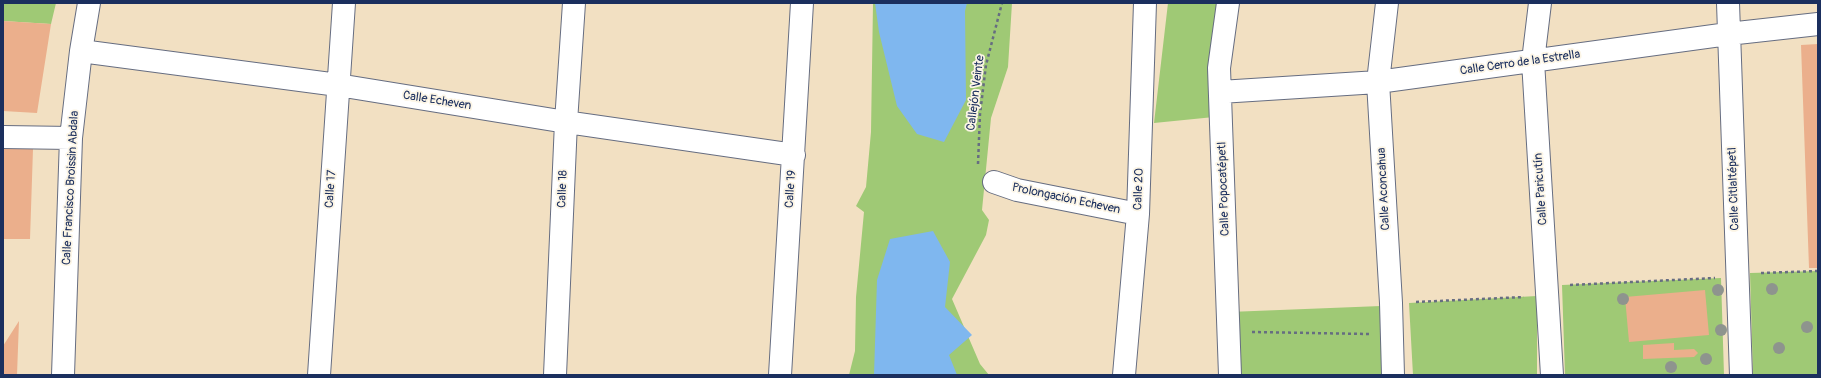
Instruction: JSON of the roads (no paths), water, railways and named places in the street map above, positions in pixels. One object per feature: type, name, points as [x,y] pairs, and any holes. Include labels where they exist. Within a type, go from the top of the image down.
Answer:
[{"type":"street","name":"Calle Francisco Broissin Abdala","points":[[63,375],[71,138],[81,51],[89,3]]},
{"type":"street","name":"Calle 17","points":[[319,375],[344,3]]},
{"type":"street","name":"Calle 18","points":[[555,375],[566,122],[574,3]]},
{"type":"street","name":"Calle 19","points":[[780,375],[802,3]]},
{"type":"street","name":"Calle 20","points":[[1124,375],[1138,214],[1145,3]]},
{"type":"street","name":"Calle Popocatépetl","points":[[1228,3],[1219,68],[1230,375]]},
{"type":"street","name":"Calle Aconcahua","points":[[1387,3],[1378,82],[1393,334],[1393,375]]},
{"type":"street","name":"Calle Paricutín","points":[[1540,3],[1532,62],[1552,375]]},
{"type":"street","name":"Calle Citlaltépetl","points":[[1728,3],[1741,375]]},
{"type":"street","name":"Calle Cerro de la Estrella","points":[[1220,92],[1378,82],[1728,34],[1818,24]]},
{"type":"street","name":"Calle Echeven","points":[[81,51],[338,85],[566,122],[794,154]]},
{"type":"street","points":[[3,137],[71,138]]},
{"type":"street","name":"Prolongación Echeven","points":[[994,182],[1017,190],[1138,214]]},
{"type":"water","points":[[875,3],[967,3],[965,11],[966,100],[944,142],[917,134],[897,106],[879,32]]},
{"type":"water","points":[[933,231],[950,262],[945,307],[972,335],[949,355],[957,375],[874,375],[877,280],[890,239]]}]
